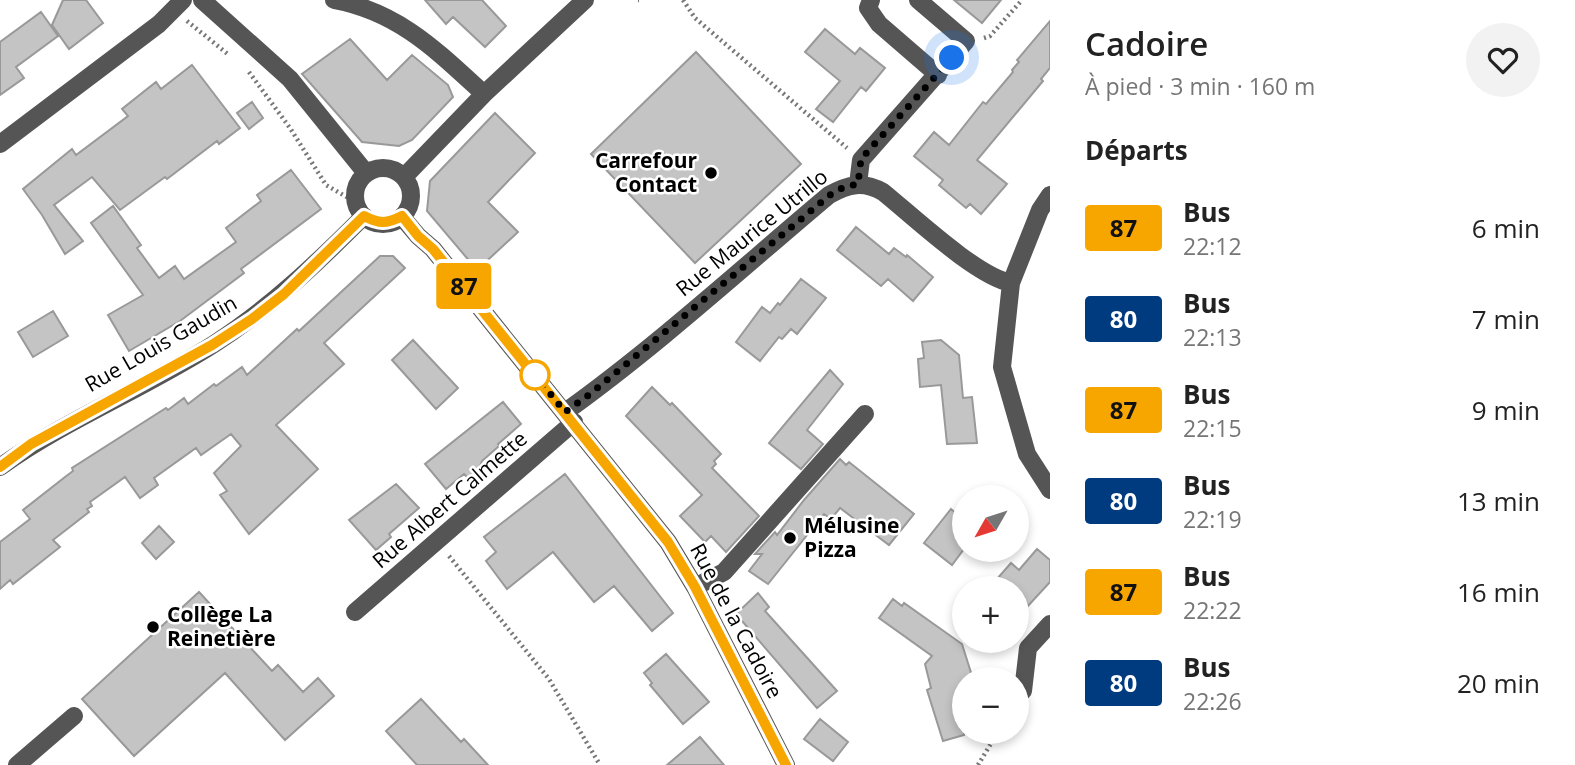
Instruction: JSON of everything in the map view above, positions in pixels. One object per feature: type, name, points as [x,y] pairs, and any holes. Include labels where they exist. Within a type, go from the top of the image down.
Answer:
[{"type":"street","points":[[202,0],[290,79],[366,173]]},
{"type":"street","points":[[334,0],[385,15],[432,47],[484,94]]},
{"type":"street","points":[[404,177],[484,94],[585,0]]},
{"type":"street","points":[[871,0],[868,8],[879,24],[938,75]]},
{"type":"street","points":[[858,184],[861,159],[967,41],[918,0]]},
{"type":"street","points":[[0,144],[159,24],[177,6]]},
{"type":"street","points":[[379,168],[393,169],[404,177],[411,190],[410,204],[402,216],[390,223],[376,223],[360,209],[356,186],[366,173],[379,168]]},
{"type":"street","name":"Rue Maurice Utrillo","points":[[570,417],[590,394],[830,195],[844,187],[858,184],[872,186],[883,192],[957,252],[997,280],[1011,283]]},
{"type":"street","points":[[1050,195],[1040,209],[1011,283],[1002,367],[1027,454],[1050,491]]},
{"type":"street","name":"Rue Louis Gaudin","points":[[0,467],[31,444],[180,364],[252,319],[284,294],[360,209]]},
{"type":"street","name":"Rue de la Cadoire","points":[[402,216],[433,249],[668,542],[695,587],[781,763]]},
{"type":"street","points":[[695,587],[724,572],[865,414]]},
{"type":"street","name":"Rue Albert Calmette","points":[[355,612],[570,417]]},
{"type":"street","points":[[1026,667],[1028,648],[1050,624]]},
{"type":"street","points":[[17,765],[74,716]]},
{"type":"path","points":[[683,0],[695,18],[861,159]]},
{"type":"path","points":[[967,41],[990,36],[1022,0]]},
{"type":"path","points":[[177,6],[249,73],[290,128],[326,185],[360,209]]},
{"type":"path","points":[[444,549],[549,679],[600,765]]},
{"type":"path","points":[[978,765],[991,744]]},
{"type":"building","points":[[63,0],[86,0],[103,23],[69,49],[52,25]]},
{"type":"building","points":[[425,0],[482,0],[506,26],[485,47],[453,17],[446,24]]},
{"type":"building","points":[[954,0],[1001,0],[982,23]]},
{"type":"building","points":[[41,12],[58,36],[16,67],[24,78],[0,95],[0,42]]},
{"type":"building","points":[[1050,21],[1050,68],[1041,79],[1043,81],[977,160],[1007,184],[981,214],[970,204],[966,208],[939,185],[943,180],[914,156],[934,132],[949,145],[983,102],[986,104],[1013,72],[1019,62],[1017,60]]},
{"type":"building","points":[[825,29],[855,54],[860,48],[885,68],[866,91],[861,87],[833,122],[816,109],[840,81],[805,52]]},
{"type":"building","points":[[350,39],[387,80],[412,55],[448,85],[453,97],[412,140],[399,146],[362,142],[302,74]]},
{"type":"building","points":[[696,52],[801,164],[695,263],[591,154]]},
{"type":"building","points":[[192,65],[240,128],[219,144],[217,141],[120,210],[92,177],[54,205],[83,241],[65,254],[23,189],[72,149],[76,155],[128,116],[122,109],[156,82],[161,89]]},
{"type":"building","points":[[252,102],[263,118],[249,129],[237,113]]},
{"type":"building","points":[[495,113],[535,153],[488,202],[518,232],[477,270],[427,211],[430,181]]},
{"type":"building","points":[[291,170],[321,209],[241,269],[244,273],[180,321],[129,351],[108,315],[143,295],[91,223],[113,206],[141,245],[137,248],[159,278],[175,266],[184,279],[236,242],[226,228],[261,201],[257,195]]},
{"type":"building","points":[[856,227],[889,254],[894,248],[906,257],[907,255],[933,277],[913,301],[888,279],[881,286],[837,250]]},
{"type":"building","points":[[380,256],[393,256],[405,268],[324,343],[344,364],[276,425],[318,469],[249,534],[220,495],[227,491],[214,473],[241,446],[231,434],[201,455],[196,448],[154,478],[158,485],[140,498],[125,477],[90,502],[92,506],[87,509],[89,512],[53,540],[60,547],[13,584],[10,580],[0,589],[0,542],[30,519],[23,510],[73,471],[72,468],[166,408],[168,410],[184,398],[188,404],[242,367],[247,375]]},
{"type":"building","points":[[801,279],[826,298],[797,334],[791,329],[782,339],[779,337],[760,361],[736,342],[762,307],[770,313]]},
{"type":"building","points":[[53,311],[68,336],[33,357],[18,332]]},
{"type":"building","points":[[413,340],[458,388],[436,409],[392,360]]},
{"type":"building","points":[[941,340],[959,355],[963,398],[972,397],[977,443],[947,444],[941,385],[920,387],[918,359],[924,358],[922,342]]},
{"type":"building","points":[[830,370],[843,384],[807,430],[823,444],[801,469],[769,443]]},
{"type":"building","points":[[652,387],[670,405],[672,403],[721,454],[714,461],[716,464],[712,468],[759,516],[726,552],[711,536],[705,542],[680,516],[702,495],[626,416]]},
{"type":"building","points":[[503,402],[521,424],[482,461],[479,469],[468,478],[464,474],[446,489],[425,464]]},
{"type":"building","points":[[840,459],[846,465],[849,462],[914,514],[889,545],[840,508],[831,519],[824,514],[768,584],[749,571],[762,554],[755,554],[775,532],[777,535]]},
{"type":"building","points":[[565,474],[673,613],[652,631],[614,586],[594,602],[553,552],[507,589],[486,561],[496,552],[484,537]]},
{"type":"building","points":[[396,484],[419,508],[389,534],[391,537],[376,550],[349,520]]},
{"type":"building","points":[[951,509],[952,562],[954,562],[952,565],[924,543]]},
{"type":"building","points":[[159,526],[174,542],[156,559],[142,543]]},
{"type":"building","points":[[1037,549],[1050,560],[1050,582],[1029,605],[1029,576],[1000,576],[1011,563],[1019,570],[1029,562]]},
{"type":"building","points":[[199,592],[272,671],[278,665],[303,692],[318,678],[334,696],[285,740],[225,673],[134,756],[82,699]]},
{"type":"building","points":[[758,593],[769,607],[765,611],[837,691],[817,708],[736,614]]},
{"type":"building","points":[[893,599],[902,606],[904,603],[952,637],[952,653],[965,653],[969,667],[952,667],[952,738],[943,741],[927,690],[931,688],[925,664],[932,656],[879,618]]},
{"type":"building","points":[[666,654],[709,702],[683,724],[650,685],[652,683],[644,673]]},
{"type":"building","points":[[421,699],[461,742],[464,739],[488,765],[417,765],[386,731]]},
{"type":"building","points":[[820,719],[848,742],[833,761],[804,739]]},
{"type":"building","points":[[700,737],[724,765],[667,765]]},
{"type":"bus line","name":"87","points":[[0,467],[31,444],[158,376],[252,319],[284,294],[364,216],[376,223],[390,223],[402,216],[433,249],[668,542],[695,587],[786,765]]},
{"type":"place","name":"Carrefour Contact","points":[[711,173]]},
{"type":"place","name":"Mélusine Pizza","points":[[790,538]]},
{"type":"place","name":"Collège La Reinetière","points":[[153,627]]},
{"type":"route","points":[[535,375],[565,412],[590,394],[830,195],[844,187],[858,184],[861,159],[952,58]]}]
